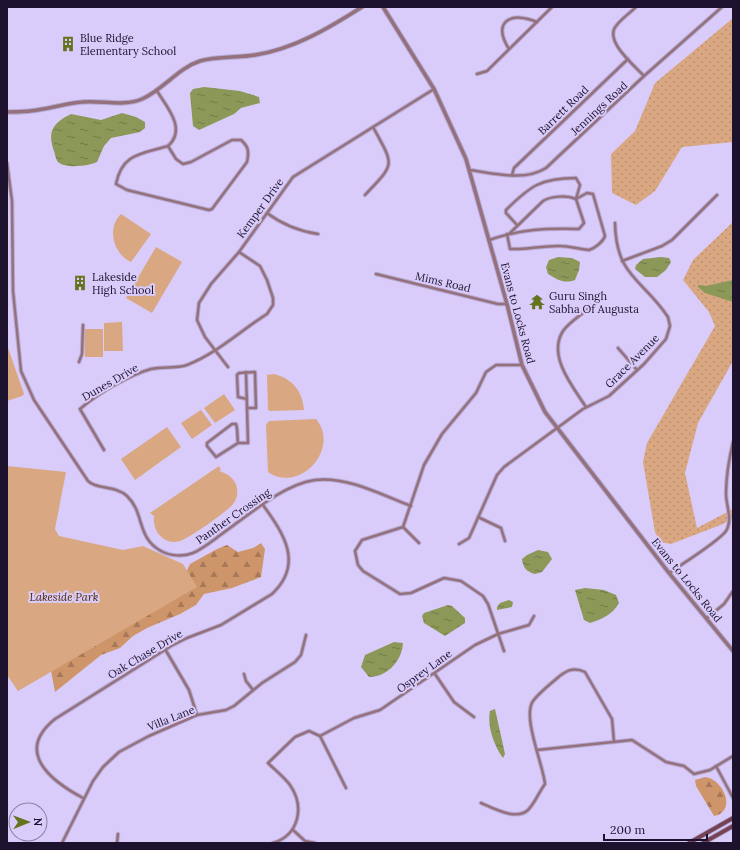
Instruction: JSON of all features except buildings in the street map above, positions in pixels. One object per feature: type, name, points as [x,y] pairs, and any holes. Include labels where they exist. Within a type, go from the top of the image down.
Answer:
[{"type":"main road","points":[[689,843],[733,818]]},
{"type":"main road","points":[[703,843],[733,826]]},
{"type":"street","points":[[7,112],[28,112],[63,103],[83,101],[128,103],[142,99],[157,91],[189,66],[202,61],[256,55],[277,50],[303,41],[362,7]]},
{"type":"street","name":"Evans to Locks Road","points":[[383,7],[434,89],[469,170],[507,304],[522,364],[545,412],[669,573],[733,651]]},
{"type":"street","points":[[477,74],[487,71],[552,7]]},
{"type":"street","points":[[636,7],[615,27],[612,35],[614,43],[644,76]]},
{"type":"street","name":"Jennings Road","points":[[469,170],[512,175],[537,174],[546,168],[644,76],[722,7]]},
{"type":"street","points":[[508,49],[502,39],[501,30],[506,21],[513,17],[524,17],[537,22]]},
{"type":"street","name":"Barrett Road","points":[[512,175],[514,168],[628,59]]},
{"type":"street","name":"Kemper Drive","points":[[228,367],[200,328],[197,320],[197,310],[211,284],[239,252],[293,177],[374,128],[434,89]]},
{"type":"street","points":[[157,91],[176,124],[176,135],[168,146],[128,159],[118,175],[116,184],[127,190],[209,210],[216,206],[247,162],[249,153],[247,145],[241,140],[232,140],[191,162],[182,164],[176,159],[168,146]]},
{"type":"street","points":[[365,195],[388,170],[390,162],[387,152],[374,128]]},
{"type":"street","name":"Panther Crossing","points":[[7,164],[12,201],[13,291],[19,361],[30,393],[88,481],[93,484],[113,488],[122,492],[132,502],[137,511],[144,533],[153,546],[162,552],[173,555],[193,553],[295,486],[323,480],[343,482],[411,506]]},
{"type":"street","points":[[489,240],[508,234],[548,228],[579,229],[584,223],[576,199],[580,185],[576,178],[546,181],[536,185],[506,210],[506,213],[517,225]]},
{"type":"street","points":[[508,234],[510,249],[556,246],[573,246],[586,250],[592,248],[603,240],[605,236],[593,194],[587,193],[576,199]]},
{"type":"street","points":[[622,261],[662,246],[672,240],[717,195]]},
{"type":"street","points":[[508,234],[548,198],[570,196],[576,199]]},
{"type":"street","points":[[267,213],[281,224],[300,232],[318,234]]},
{"type":"street","name":"Grace Avenue","points":[[459,544],[469,538],[497,475],[504,466],[586,407],[609,396],[637,370],[666,339],[670,326],[668,318],[663,310],[634,280],[622,261],[615,239],[615,223]]},
{"type":"street","points":[[215,350],[267,314],[273,305],[272,291],[260,266],[239,252]]},
{"type":"street","name":"Mims Road","points":[[376,274],[498,304],[507,304]]},
{"type":"street","points":[[586,407],[562,367],[559,355],[559,342],[564,330],[591,306]]},
{"type":"street","points":[[79,362],[82,354],[83,325]]},
{"type":"street","points":[[618,348],[637,370]]},
{"type":"street","name":"Dunes Drive","points":[[104,450],[80,409],[89,401],[140,372],[163,367],[185,366],[215,350]]},
{"type":"street","points":[[403,527],[424,466],[442,434],[476,393],[486,372],[496,365],[522,364]]},
{"type":"street","points":[[238,443],[236,435],[237,427],[236,424],[232,424],[207,443],[207,446],[216,457],[238,443],[248,443],[246,372]]},
{"type":"street","points":[[247,399],[238,398],[237,377],[239,373],[255,372],[256,408],[247,408]]},
{"type":"street","points":[[669,573],[706,548],[726,530],[729,513],[726,495],[728,459],[733,442]]},
{"type":"street","name":"Oak Chase Drive","points":[[83,798],[55,781],[38,757],[37,750],[40,735],[43,729],[165,650],[187,638],[221,625],[272,594],[282,583],[289,560],[288,546],[263,506]]},
{"type":"street","points":[[478,517],[501,528],[505,541]]},
{"type":"street","points":[[403,527],[419,543]]},
{"type":"street","points":[[403,527],[368,538],[357,544],[355,559],[363,571],[400,594],[411,593],[444,578],[460,581],[483,596],[488,604],[504,652]]},
{"type":"street","points":[[707,618],[724,604],[733,591]]},
{"type":"street","name":"Osprey Lane","points":[[320,736],[354,718],[380,710],[435,674],[475,645],[498,634],[528,625],[534,616]]},
{"type":"street","name":"Villa Lane","points":[[62,843],[83,798],[102,767],[118,752],[143,738],[197,715],[226,710],[239,703],[253,690],[295,662],[301,656],[306,634]]},
{"type":"street","points":[[165,650],[189,690],[197,715]]},
{"type":"street","points":[[481,803],[514,814],[520,814],[526,811],[545,784],[529,720],[532,702],[560,675],[569,670],[577,668],[585,672],[612,719],[614,742]]},
{"type":"street","points":[[244,674],[253,690]]},
{"type":"street","points":[[435,674],[454,702],[474,716]]},
{"type":"street","points":[[273,843],[283,840],[293,830],[297,817],[296,796],[290,785],[268,763],[295,736],[309,731],[320,736],[346,788]]},
{"type":"street","points":[[537,750],[636,741],[666,762],[684,766],[694,774],[700,774],[733,756]]},
{"type":"street","points":[[716,766],[733,798]]},
{"type":"street","points":[[293,830],[305,841],[315,843]]},
{"type":"street","points":[[117,843],[118,834]]},
{"type":"green space","points":[[733,18],[733,142],[682,147],[655,191],[636,205],[612,193],[611,154],[635,131],[655,83]]},
{"type":"green space","points":[[121,214],[151,234],[131,262],[120,254],[114,241],[114,226],[116,220]]},
{"type":"green space","points":[[733,222],[733,361],[698,423],[685,473],[697,528],[733,509],[733,518],[723,524],[671,544],[660,542],[655,532],[643,462],[647,443],[715,326],[709,312],[683,280],[693,260]]},
{"type":"green space","points":[[156,247],[182,262],[152,313],[126,298]]},
{"type":"green space","points":[[122,322],[123,351],[104,351],[104,323]]},
{"type":"green space","points":[[84,329],[103,329],[103,357],[85,357]]},
{"type":"green space","points":[[7,345],[24,394],[7,401]]},
{"type":"green space","points":[[274,374],[286,379],[295,387],[301,397],[304,410],[268,410],[267,375]]},
{"type":"green space","points":[[224,394],[235,410],[215,423],[204,408]]},
{"type":"green space","points":[[201,410],[212,425],[192,439],[181,423]]},
{"type":"green space","points":[[316,419],[322,431],[323,443],[320,455],[313,465],[303,473],[292,477],[280,477],[268,472],[266,425],[269,421]]},
{"type":"green space","points":[[167,427],[181,447],[135,480],[121,459]]},
{"type":"green space","name":"Lakeside Park","points":[[7,466],[66,472],[55,529],[59,536],[123,550],[143,546],[183,564],[197,587],[18,691],[7,675]]},
{"type":"green space","points":[[219,466],[221,470],[219,471],[229,476],[237,487],[236,499],[230,508],[199,530],[180,541],[169,541],[160,536],[155,527],[154,516],[150,513]]},
{"type":"green space","points":[[261,543],[265,549],[261,577],[232,588],[204,594],[196,605],[180,614],[147,628],[133,636],[120,648],[101,655],[55,692],[45,639],[183,579],[190,564],[217,549],[227,545],[238,552],[253,548]]},
{"type":"green space","points":[[705,777],[718,783],[725,796],[725,808],[721,813],[714,816],[696,786],[695,780]]},
{"type":"water","points":[[204,87],[240,91],[259,97],[260,103],[241,108],[234,114],[199,130],[193,126],[190,93],[193,89]]},
{"type":"water","points":[[122,113],[136,117],[145,122],[145,128],[140,132],[111,138],[104,146],[97,162],[83,166],[66,166],[57,161],[51,138],[53,128],[65,117],[71,114],[101,120]]},
{"type":"water","points":[[558,257],[572,258],[580,262],[575,280],[568,282],[561,281],[548,274],[546,267],[549,260]]},
{"type":"water","points":[[661,257],[669,258],[671,262],[666,270],[657,277],[645,277],[635,269],[636,265],[643,259]]},
{"type":"water","points":[[733,280],[733,302],[705,293],[698,287],[698,285],[706,286]]},
{"type":"water","points":[[538,550],[548,552],[552,559],[542,572],[535,574],[526,569],[523,565],[522,559]]},
{"type":"water","points":[[585,588],[604,590],[616,595],[619,603],[613,611],[606,616],[590,623],[584,620],[575,590]]},
{"type":"water","points":[[509,600],[513,602],[512,607],[497,610],[500,603]]},
{"type":"water","points":[[448,605],[452,606],[465,618],[465,623],[445,636],[424,623],[422,616],[424,613]]},
{"type":"water","points":[[394,642],[403,643],[397,662],[382,674],[369,677],[361,667],[365,655]]},
{"type":"water","points":[[495,709],[505,754],[503,758],[494,742],[490,729],[490,711]]},
{"type":"place","name":"Blue Ridge Elementary School","points":[[68,44]]},
{"type":"place","name":"Lakeside High School","points":[[80,283]]},
{"type":"place","name":"Guru Singh Sabha Of Augusta","points":[[537,302]]}]
